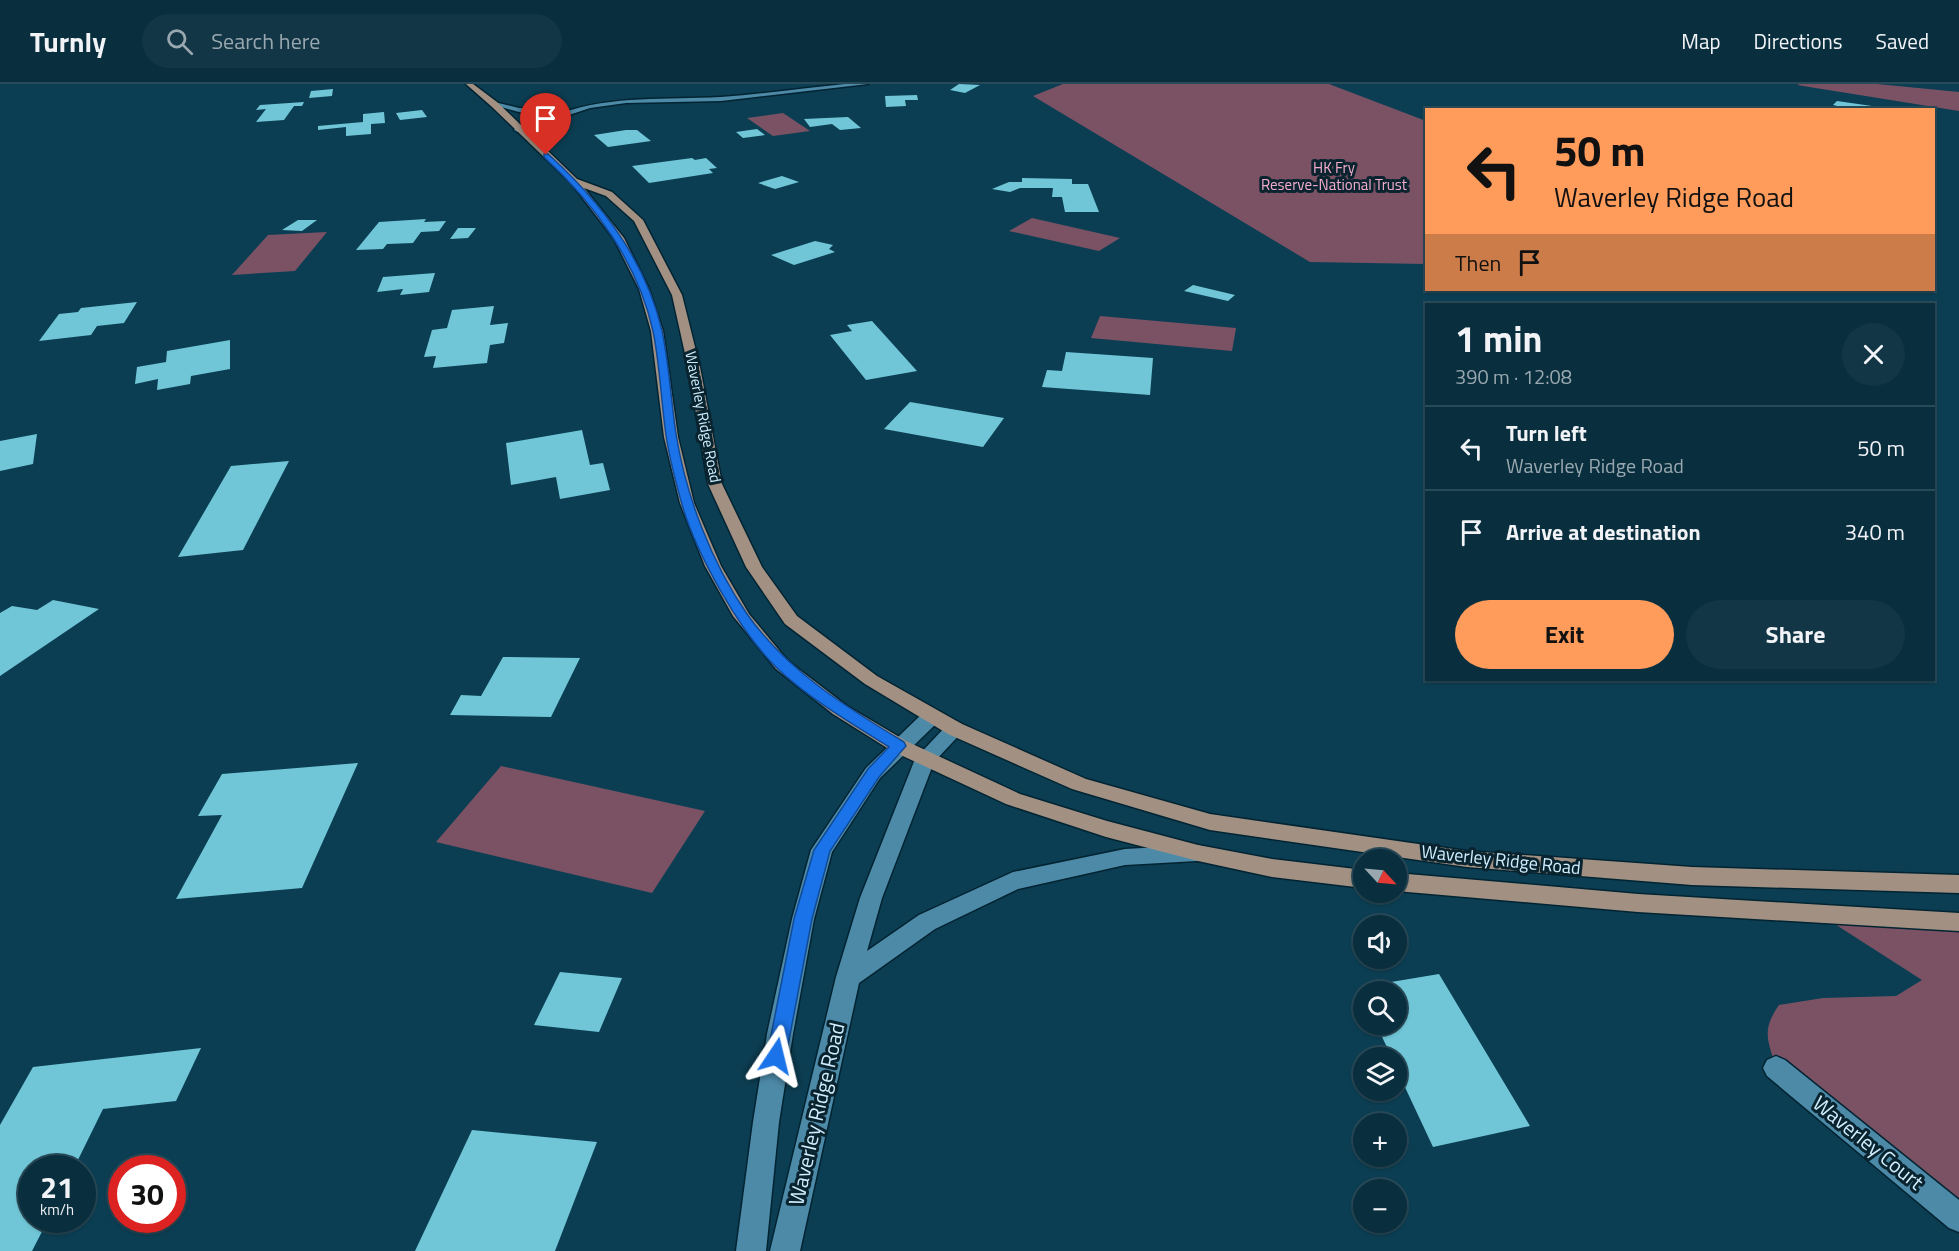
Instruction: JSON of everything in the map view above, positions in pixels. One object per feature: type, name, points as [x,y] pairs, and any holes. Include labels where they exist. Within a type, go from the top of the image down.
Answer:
[{"type":"main road","name":"Waverley Ridge Road","points":[[470,84],[574,181],[619,238],[644,289],[657,331],[671,437],[687,503],[713,566],[736,606],[782,665],[840,710],[899,746],[1013,799],[1106,830],[1198,853],[1272,868],[1353,878]]},
{"type":"main road","name":"Waverley Ridge Road","points":[[574,181],[609,194],[638,220],[677,295],[694,367],[715,484],[754,567],[791,620],[871,680],[931,717],[1079,784],[1210,822],[1467,859],[1692,876],[1959,884]]},
{"type":"main road","name":"Waverley Ridge Road","points":[[1407,883],[1638,903],[1959,922]]},
{"type":"street","points":[[518,130],[589,106],[626,101],[732,99],[865,84]]},
{"type":"street","points":[[494,104],[519,110],[567,112]]},
{"type":"street","name":"Waverley Ridge Road","points":[[751,1251],[766,1122],[780,1034],[803,919],[822,850],[873,773],[931,717]]},
{"type":"street","name":"Waverley Ridge Road","points":[[785,1251],[848,977],[871,898],[925,759],[955,729]]},
{"type":"street","name":"Waverley Ridge Road","points":[[848,977],[927,922],[1013,881],[1125,857],[1198,853]]},
{"type":"street","name":"Waverley Court","points":[[1776,1068],[1959,1218]]},
{"type":"green space","name":"HK Fry Reserve-National Trust","points":[[1063,84],[1329,84],[1425,121],[1425,264],[1310,262],[1033,96]]},
{"type":"green space","points":[[1877,84],[1959,92],[1959,111],[1797,85]]},
{"type":"green space","points":[[783,113],[810,131],[773,136],[747,118]]},
{"type":"green space","points":[[1032,218],[1120,238],[1099,251],[1009,231]]},
{"type":"green space","points":[[327,232],[295,271],[232,275],[268,235]]},
{"type":"green space","points":[[1100,316],[1236,328],[1232,351],[1091,338]]},
{"type":"green space","points":[[501,766],[705,811],[652,893],[436,842]]},
{"type":"green space","points":[[1816,912],[1959,922],[1959,1218],[1776,1068],[1769,1043],[1768,1029],[1779,1005],[1823,998],[1896,996],[1922,980]]},
{"type":"building","points":[[959,84],[980,85],[965,93],[950,90]]},
{"type":"building","points":[[333,89],[332,96],[309,98],[311,91]]},
{"type":"building","points":[[917,95],[918,100],[905,100],[906,106],[886,107],[885,96]]},
{"type":"building","points":[[1837,101],[1886,108],[1846,108],[1833,105]]},
{"type":"building","points":[[304,102],[302,106],[294,106],[284,120],[256,122],[266,109],[256,110],[260,105]]},
{"type":"building","points":[[422,110],[427,117],[400,120],[396,113]]},
{"type":"building","points":[[384,112],[385,123],[371,124],[371,134],[346,136],[346,127],[318,130],[318,126],[363,122],[363,114]]},
{"type":"building","points":[[848,117],[861,128],[840,130],[832,124],[810,127],[804,119]]},
{"type":"building","points":[[757,129],[765,135],[743,138],[736,132]]},
{"type":"building","points":[[637,130],[651,141],[608,147],[594,135]]},
{"type":"building","points":[[692,158],[695,160],[706,158],[717,168],[709,169],[713,173],[649,183],[632,166]]},
{"type":"building","points":[[782,176],[799,182],[775,189],[758,183]]},
{"type":"building","points":[[1022,178],[1072,179],[1072,184],[1088,184],[1099,212],[1065,212],[1062,197],[1052,197],[1053,188],[1020,188],[1010,192],[992,189],[1009,182],[1022,182]]},
{"type":"building","points":[[426,219],[424,222],[446,221],[439,231],[421,232],[413,243],[387,244],[383,249],[356,250],[379,222]]},
{"type":"building","points":[[298,220],[317,220],[302,231],[282,230]]},
{"type":"building","points":[[458,228],[476,228],[468,238],[450,239]]},
{"type":"building","points":[[815,241],[833,245],[829,249],[835,252],[794,265],[771,255]]},
{"type":"building","points":[[435,273],[429,292],[400,295],[403,289],[377,292],[383,277]]},
{"type":"building","points":[[1193,285],[1235,295],[1228,301],[1184,291]]},
{"type":"building","points":[[137,302],[124,323],[97,326],[91,335],[39,341],[59,314],[78,312],[81,308]]},
{"type":"building","points":[[494,306],[490,325],[508,323],[504,343],[490,345],[487,363],[433,368],[436,356],[424,357],[432,330],[447,328],[452,310]]},
{"type":"building","points":[[872,321],[917,371],[866,380],[830,335],[852,331],[847,325]]},
{"type":"building","points":[[230,340],[230,369],[191,376],[190,384],[157,390],[158,379],[135,384],[137,367],[166,362],[167,351]]},
{"type":"building","points":[[1066,352],[1153,358],[1150,395],[1042,387],[1047,370],[1062,371]]},
{"type":"building","points":[[910,402],[1004,418],[983,447],[884,429]]},
{"type":"building","points":[[582,430],[590,465],[603,463],[610,490],[560,499],[556,477],[511,485],[506,443]]},
{"type":"building","points":[[37,434],[33,464],[0,471],[0,441]]},
{"type":"building","points":[[289,461],[243,550],[178,557],[231,466]]},
{"type":"building","points":[[53,600],[99,609],[0,676],[0,613],[12,606],[37,610]]},
{"type":"building","points":[[503,657],[580,658],[551,717],[450,715],[461,695],[481,696]]},
{"type":"building","points":[[358,763],[302,888],[176,899],[222,815],[198,816],[222,774]]},
{"type":"building","points":[[560,972],[622,978],[599,1032],[534,1025]]},
{"type":"building","points":[[1439,974],[1530,1126],[1433,1147],[1407,1091],[1407,1047],[1387,1047],[1381,1035],[1407,1035],[1407,981],[1397,981]]},
{"type":"building","points":[[201,1048],[176,1101],[103,1109],[80,1155],[18,1155],[18,1233],[41,1233],[32,1251],[0,1251],[0,1125],[33,1067]]},
{"type":"building","points":[[472,1130],[597,1142],[555,1251],[415,1251]]},
{"type":"route","points":[[546,155],[574,181],[619,238],[644,289],[657,331],[671,437],[687,503],[713,566],[742,616],[782,665],[840,710],[899,746],[873,773],[822,850],[803,919],[776,1056]]}]
